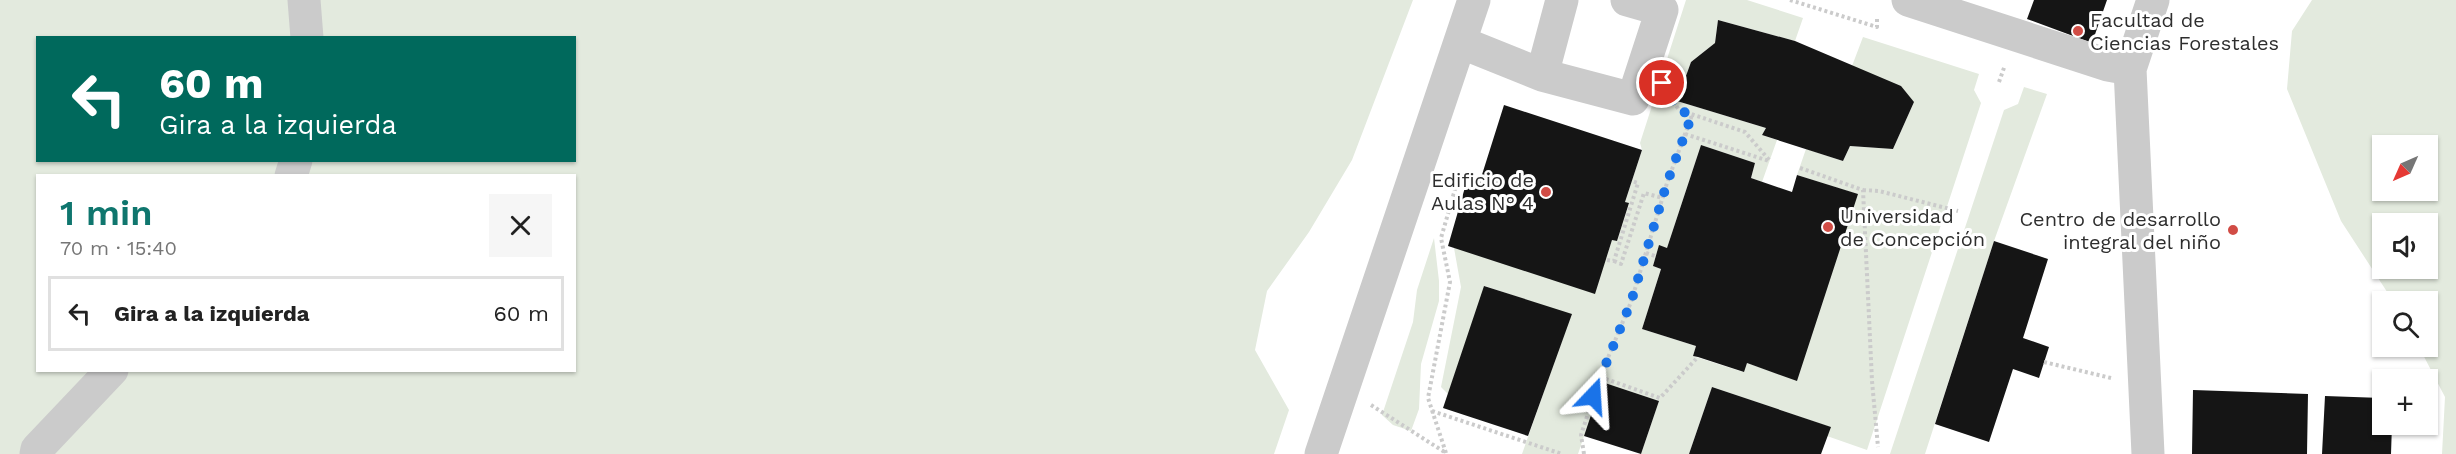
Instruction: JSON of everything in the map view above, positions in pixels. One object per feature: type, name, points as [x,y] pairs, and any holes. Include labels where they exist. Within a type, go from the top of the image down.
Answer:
[{"type":"lane","points":[[304,0],[307,36]]},
{"type":"lane","points":[[1322,454],[1474,0]]},
{"type":"lane","points":[[1542,75],[1562,0]]},
{"type":"lane","points":[[1460,42],[1542,75],[1634,99],[1662,10],[1627,0]]},
{"type":"lane","points":[[2148,454],[2130,69],[2152,0]]},
{"type":"lane","points":[[1892,4],[2108,65],[2130,69]]},
{"type":"lane","points":[[36,454],[37,449],[110,372]]},
{"type":"path","points":[[1790,0],[1876,27],[1892,4]]},
{"type":"path","points":[[1667,92],[1678,110],[1745,132],[1770,161],[1685,134]]},
{"type":"path","points":[[1584,454],[1581,435],[1600,377],[1631,302],[1663,198],[1692,115]]},
{"type":"path","points":[[1800,168],[1863,190],[1879,191],[1958,211]]},
{"type":"path","points":[[1344,387],[1446,453],[1428,399],[1450,282],[1441,238],[1458,179]]},
{"type":"path","points":[[1614,261],[1638,183],[1632,181]]},
{"type":"path","points":[[1863,190],[1872,381],[1878,447]]},
{"type":"path","points":[[1607,260],[1621,264],[1644,193],[1663,198]]},
{"type":"path","points":[[1646,253],[1655,256]]},
{"type":"path","points":[[1600,377],[1660,398],[1696,359]]},
{"type":"path","points":[[2044,362],[2120,380]]},
{"type":"path","points":[[1432,411],[1562,454]]},
{"type":"shaded area","points":[[0,0],[1413,0],[1352,160],[1309,232],[1267,291],[1255,350],[1289,410],[1274,454],[0,454]]},
{"type":"shaded area","points":[[1686,0],[1747,0],[1803,18],[1795,41],[1718,20],[1715,43],[1691,62],[1677,101],[1766,128],[1762,135],[1777,140],[1762,182],[1751,178],[1755,163],[1701,145],[1667,248],[1659,246],[1653,266],[1661,269],[1642,329],[1696,346],[1693,356],[1743,372],[1747,363],[1796,380],[1857,194],[1797,175],[1806,149],[1843,161],[1850,146],[1893,149],[1914,102],[1852,66],[1863,37],[1979,74],[1974,90],[1981,103],[1867,450],[1827,436],[1830,427],[1712,387],[1689,454],[1641,454],[1659,401],[1602,382],[1578,454],[1522,454],[1571,315],[1485,286],[1448,394],[1441,387],[1461,287],[1454,248],[1606,259],[1612,240],[1617,241],[1629,204],[1625,202],[1642,150],[1640,143]]},
{"type":"shaded area","points":[[2312,0],[2456,0],[2456,454],[2442,454],[2445,397],[2438,384],[2438,369],[2430,369],[2424,357],[2438,357],[2438,291],[2386,291],[2379,279],[2438,279],[2438,213],[2372,213],[2372,269],[2341,221],[2287,89],[2292,31]]},
{"type":"shaded area","points":[[2024,87],[2047,94],[1994,241],[1925,454],[1890,454],[2004,110],[2018,104]]},
{"type":"shaded area","points":[[1434,238],[1439,301],[1421,364],[1419,409],[1411,431],[1393,425],[1382,415],[1413,322],[1417,290]]},
{"type":"building","name":"Facultad de Ciencias Forestales","points":[[2034,0],[2107,0],[2092,43],[2027,19]]},
{"type":"building","points":[[1718,20],[1795,41],[1901,86],[1914,102],[1893,149],[1850,146],[1843,161],[1762,135],[1766,128],[1677,101],[1691,62],[1715,43]]},
{"type":"building","name":"Edificio de Aulas N° 4","points":[[1504,105],[1642,150],[1625,202],[1629,203],[1617,241],[1612,240],[1595,294],[1448,246],[1468,177],[1480,181]]},
{"type":"building","points":[[1701,145],[1755,163],[1751,178],[1792,192],[1797,175],[1858,194],[1797,381],[1747,363],[1744,372],[1693,356],[1696,346],[1642,329],[1661,269],[1653,266],[1659,245],[1667,248]]},
{"type":"building","points":[[1994,241],[2048,259],[2023,338],[2049,347],[2039,378],[2013,369],[1989,442],[1935,424]]},
{"type":"building","points":[[1484,286],[1572,314],[1528,436],[1443,408]]},
{"type":"building","points":[[1602,382],[1659,401],[1641,454],[1584,436]]},
{"type":"building","points":[[1712,387],[1831,427],[1821,454],[1689,454]]},
{"type":"building","points":[[2193,390],[2308,394],[2307,454],[2192,454]]},
{"type":"building","points":[[2325,396],[2372,398],[2372,435],[2392,435],[2391,454],[2322,454]]},
{"type":"place","name":"Facultad de Ciencias Forestales","points":[[2078,31]]},
{"type":"place","name":"Edificio de Aulas N° 4","points":[[1546,192]]},
{"type":"place","name":"Universidad de Concepción","points":[[1828,227]]},
{"type":"place","name":"Centro de desarrollo integral del niño","points":[[2233,230]]},
{"type":"route","points":[[1593,396],[1631,302],[1667,183],[1692,115],[1678,110],[1662,83]]}]
